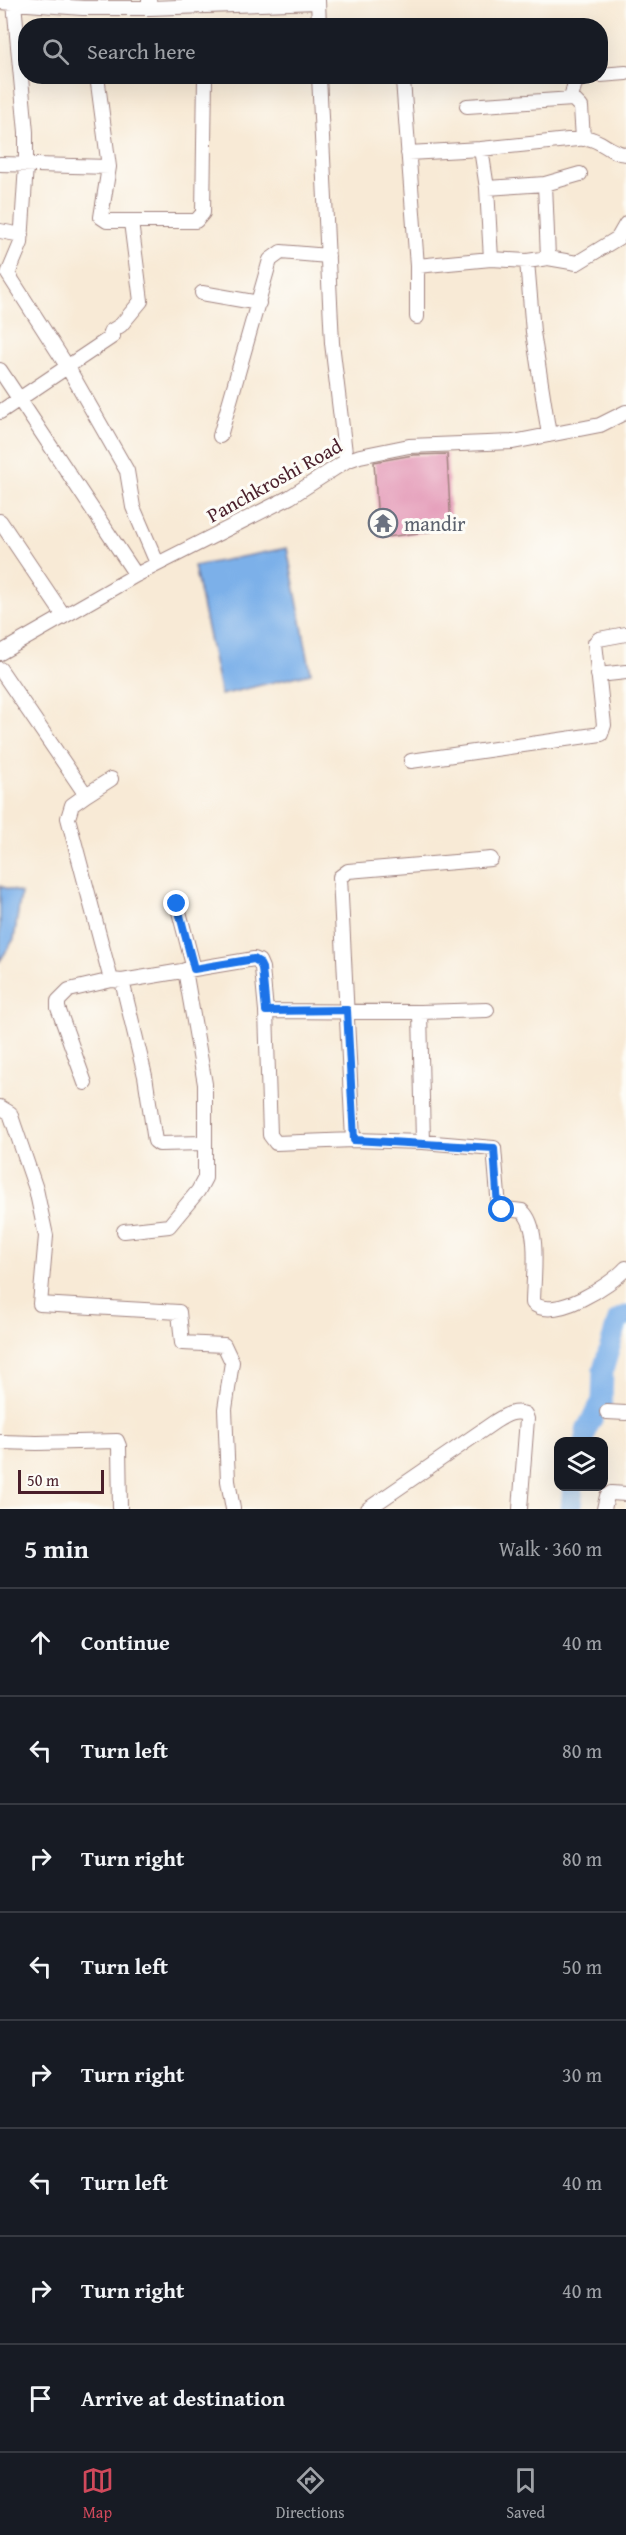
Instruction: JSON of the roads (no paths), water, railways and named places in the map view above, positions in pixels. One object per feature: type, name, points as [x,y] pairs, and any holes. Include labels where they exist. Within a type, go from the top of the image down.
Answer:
[{"type":"street","points":[[18,77],[7,2],[41,2],[83,8],[149,4],[201,8],[318,1],[319,18]]},
{"type":"street","points":[[608,74],[626,73]]},
{"type":"street","points":[[19,84],[26,132],[22,235],[8,274],[67,366],[127,471],[133,507],[157,563]]},
{"type":"street","points":[[98,84],[109,167],[101,217],[112,223],[196,221],[203,213],[205,84]]},
{"type":"street","points":[[319,84],[332,343],[346,461]]},
{"type":"street","points":[[403,84],[417,266],[417,316]]},
{"type":"street","points":[[571,99],[575,84]]},
{"type":"street","points":[[467,106],[577,100],[581,107],[583,138]]},
{"type":"street","points":[[408,153],[481,149],[583,138],[597,140],[618,154],[626,154]]},
{"type":"street","points":[[481,149],[487,188],[491,259]]},
{"type":"street","points":[[0,164],[109,167]]},
{"type":"street","points":[[487,188],[545,184],[580,174]]},
{"type":"street","points":[[545,184],[548,258]]},
{"type":"street","points":[[0,412],[111,334],[141,301],[131,222]]},
{"type":"street","points":[[417,266],[491,259],[527,261],[548,258],[567,263],[581,262],[618,238],[626,224]]},
{"type":"street","points":[[0,231],[22,235]]},
{"type":"street","points":[[220,436],[270,260],[281,252],[328,256]]},
{"type":"street","points":[[527,261],[533,332],[549,435]]},
{"type":"street","points":[[202,293],[259,303]]},
{"type":"street","points":[[0,370],[136,574]]},
{"type":"street","name":"Panchkroshi Road","points":[[0,653],[136,574],[290,497],[346,461],[375,451],[409,446],[513,442],[600,425],[626,412]]},
{"type":"street","points":[[0,521],[64,616]]},
{"type":"street","points":[[411,761],[599,735],[603,732],[604,725],[598,675],[597,641],[626,634]]},
{"type":"street","points":[[0,669],[86,795]]},
{"type":"street","points":[[598,675],[626,672]]},
{"type":"street","points":[[111,779],[72,805],[68,818],[110,976],[117,981],[146,1077],[155,1141],[159,1144],[205,1143]]},
{"type":"street","points":[[354,1140],[339,880],[348,871],[491,859]]},
{"type":"street","points":[[124,1231],[168,1226],[198,1191],[205,1178],[205,1084],[190,969],[177,904]]},
{"type":"street","points":[[86,1083],[58,1008],[58,1001],[69,990],[254,959],[262,968],[272,1140],[276,1143],[354,1140],[423,1142],[494,1148],[498,1208],[522,1211],[531,1222],[534,1234],[533,1303],[535,1306],[561,1306],[573,1303],[612,1282],[626,1268]]},
{"type":"street","points":[[266,1011],[488,1010]]},
{"type":"street","points":[[420,1012],[423,1142]]},
{"type":"street","points":[[0,1107],[10,1113],[36,1189],[46,1236],[40,1304],[179,1312],[183,1343],[224,1345],[232,1362],[225,1409],[228,1481],[233,1509]]},
{"type":"street","points":[[368,1509],[496,1421],[511,1413],[520,1412],[525,1414],[527,1419],[520,1509]]},
{"type":"street","points":[[607,1412],[626,1413]]},
{"type":"street","points":[[0,1442],[117,1441],[120,1446],[120,1509]]},
{"type":"street","points":[[604,1509],[605,1501],[611,1493],[626,1494]]},
{"type":"water","points":[[287,548],[311,673],[221,695],[194,566]]},
{"type":"water","points":[[0,886],[21,893],[14,939],[0,961]]},
{"type":"waterway","points":[[585,1437],[587,1428],[602,1401],[603,1370],[618,1320],[626,1316]]},
{"type":"waterway","points":[[571,1509],[573,1491]]},
{"type":"place","name":"mandir","points":[[383,523]]}]
